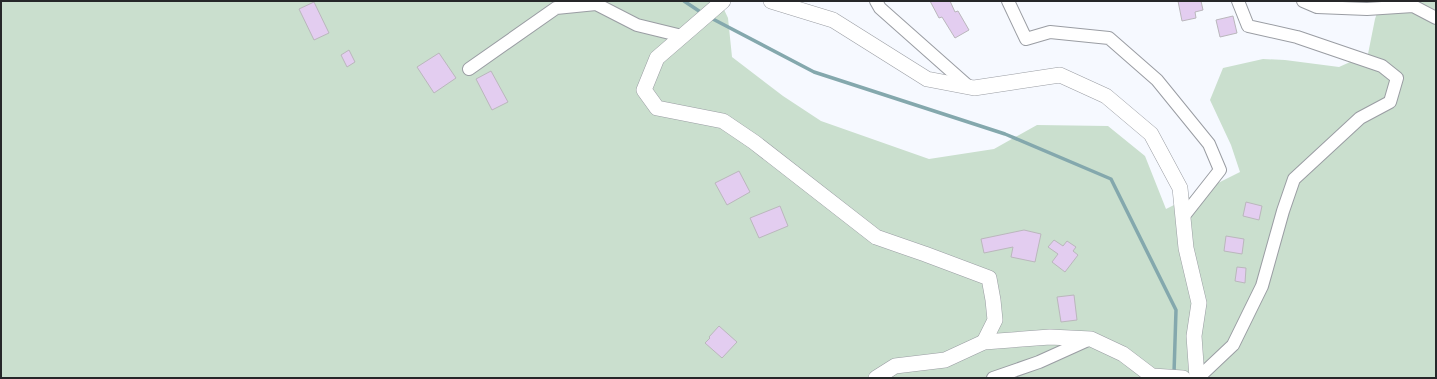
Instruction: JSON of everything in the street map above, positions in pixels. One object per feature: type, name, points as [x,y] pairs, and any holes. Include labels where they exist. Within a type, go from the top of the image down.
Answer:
[{"type":"street","points":[[771,1],[833,20],[927,78],[974,88],[1060,75],[1106,96],[1151,134],[1180,188],[1186,248],[1199,303],[1194,336],[1197,378]]},
{"type":"street","points":[[876,1],[880,8],[968,86]]},
{"type":"street","points":[[1008,1],[1026,39],[1050,32],[1109,38],[1157,80],[1200,132],[1209,144],[1220,170],[1183,217]]},
{"type":"street","points":[[1197,378],[1233,345],[1262,286],[1283,211],[1294,179],[1360,118],[1390,102],[1397,78],[1382,66],[1297,37],[1248,26],[1238,1]]},
{"type":"street","points":[[1304,1],[1317,7],[1367,8],[1413,6],[1436,18]]},
{"type":"street","points":[[469,69],[556,8],[597,2],[637,25],[682,36]]},
{"type":"street","points":[[722,2],[657,58],[644,90],[658,108],[723,121],[754,142],[876,237],[989,278],[995,320],[984,342]]},
{"type":"street","points":[[876,378],[895,366],[945,360],[984,342],[1050,337],[1091,339],[1123,354],[1152,376],[1183,378]]},
{"type":"street","points":[[993,378],[1039,362],[1091,339]]},
{"type":"green space","points":[[1,1],[720,1],[728,18],[732,57],[783,96],[821,121],[929,159],[994,149],[1037,125],[1108,126],[1145,156],[1166,209],[1240,172],[1231,145],[1210,100],[1223,68],[1263,59],[1285,60],[1339,67],[1368,54],[1375,19],[1381,1],[1436,1],[1436,378],[1,378]]},
{"type":"building","points":[[930,1],[950,1],[955,12],[958,11],[969,30],[955,38],[942,17],[939,18]]},
{"type":"building","points":[[1178,1],[1201,1],[1203,10],[1195,12],[1196,18],[1182,21]]},
{"type":"building","points":[[314,2],[329,33],[314,40],[299,9]]},
{"type":"building","points":[[1233,16],[1237,33],[1220,37],[1216,20]]},
{"type":"building","points":[[349,50],[355,62],[347,67],[341,55]]},
{"type":"building","points":[[439,53],[456,78],[434,93],[417,67]]},
{"type":"building","points":[[491,71],[508,102],[492,110],[476,79]]},
{"type":"building","points":[[739,171],[750,192],[727,205],[715,183]]},
{"type":"building","points":[[1246,202],[1262,206],[1259,220],[1243,216]]},
{"type":"building","points":[[780,206],[788,226],[759,238],[750,218]]},
{"type":"building","points":[[1024,230],[1041,234],[1035,262],[1011,257],[1013,247],[984,253],[981,239]]},
{"type":"building","points":[[1226,236],[1244,239],[1242,254],[1224,251]]},
{"type":"building","points":[[1054,240],[1063,246],[1067,241],[1076,247],[1073,251],[1078,255],[1065,272],[1052,262],[1058,254],[1048,247]]},
{"type":"building","points":[[1237,267],[1246,268],[1245,283],[1235,281]]},
{"type":"building","points":[[1074,295],[1077,320],[1061,322],[1057,297]]},
{"type":"building","points":[[719,326],[737,342],[722,358],[705,343]]},
{"type":"waterway","points":[[684,1],[702,13]]},
{"type":"waterway","points":[[709,17],[814,72],[1005,134],[1111,179],[1176,310],[1174,373]]}]
